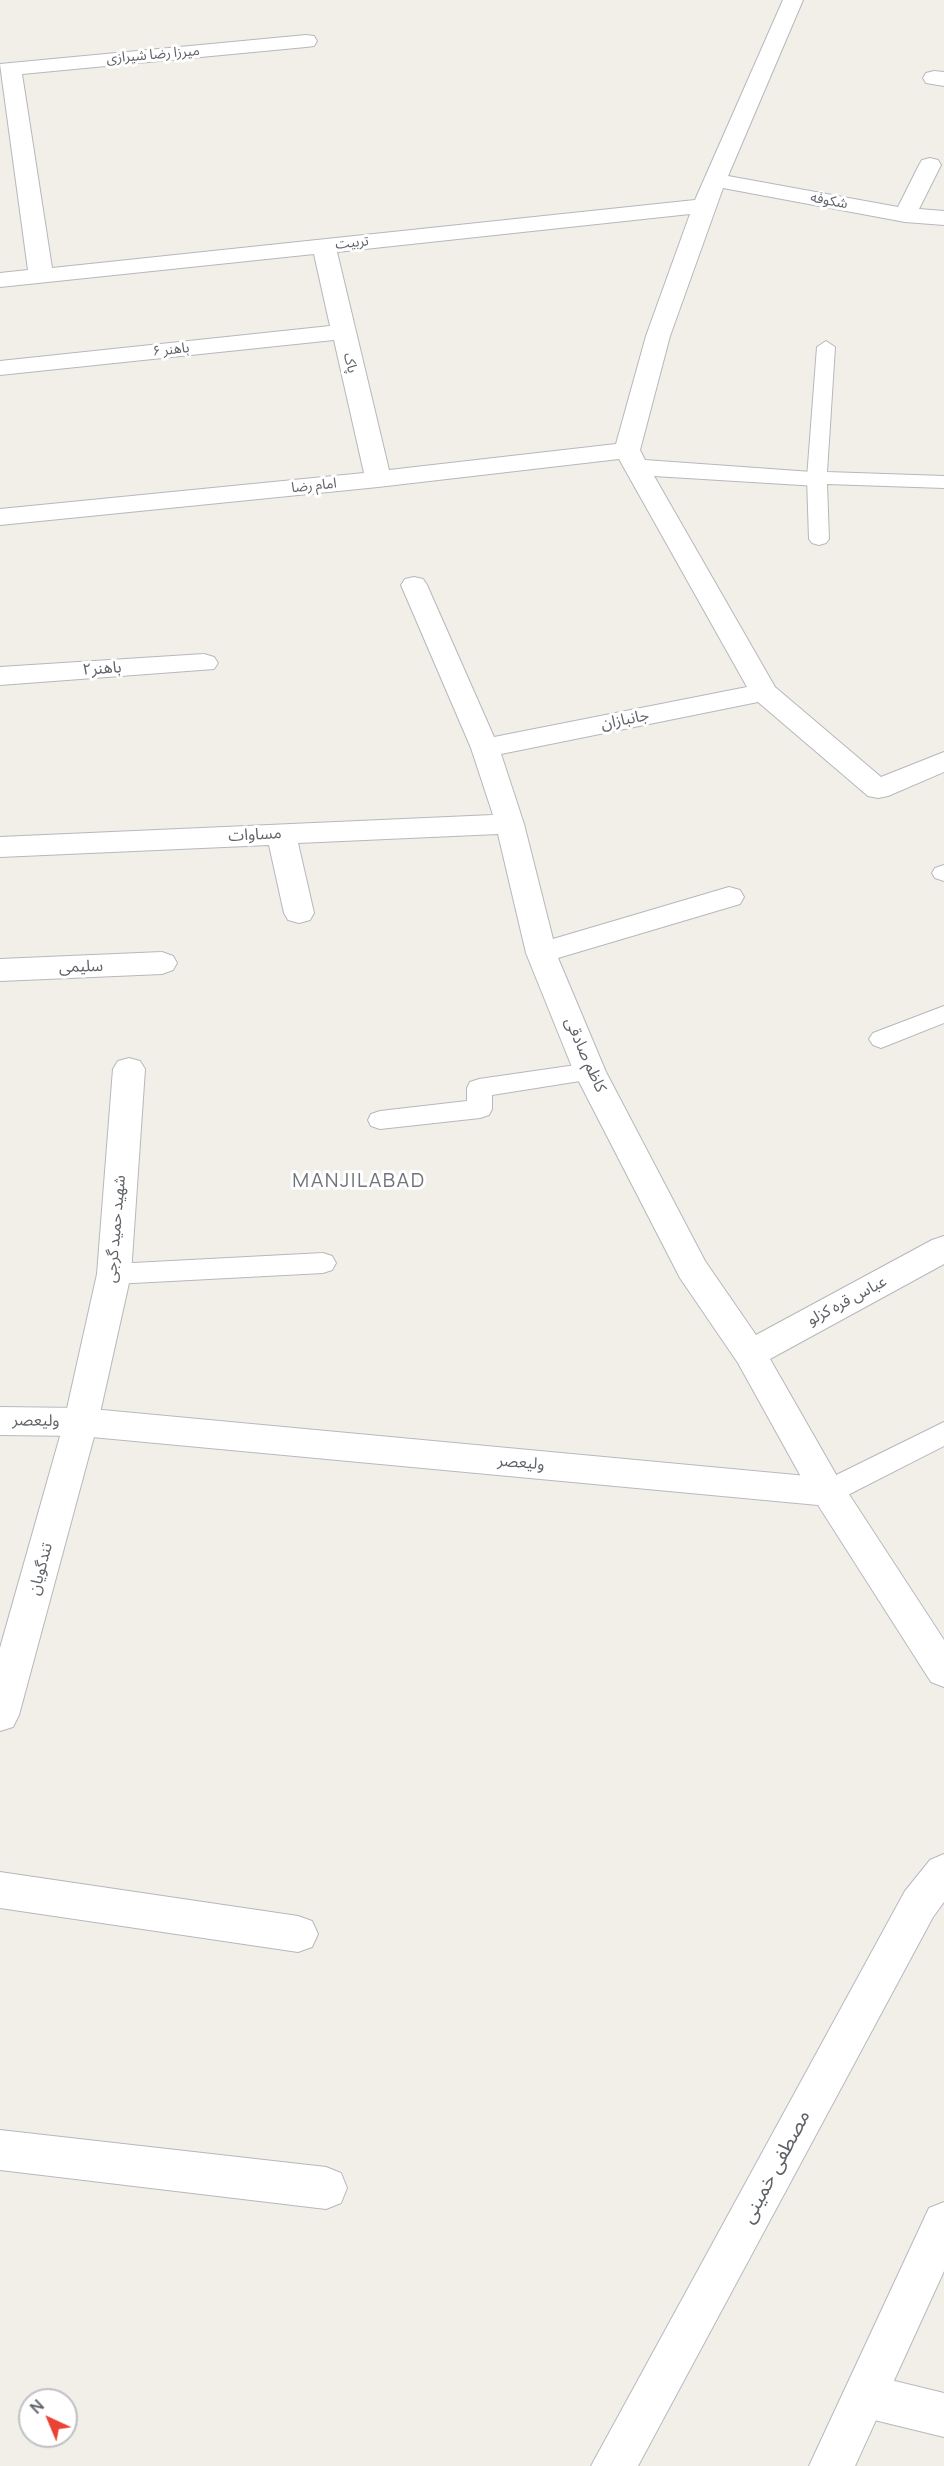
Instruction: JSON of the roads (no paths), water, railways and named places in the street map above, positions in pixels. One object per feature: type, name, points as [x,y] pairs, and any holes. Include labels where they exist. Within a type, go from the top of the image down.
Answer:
[{"type":"street","points":[[793,0],[704,206],[658,336],[632,459],[764,692],[878,789],[944,761]]},
{"type":"street","name":"میرزا رضا شیرازی","points":[[5,69],[306,41]]},
{"type":"street","points":[[5,69],[41,276]]},
{"type":"street","points":[[905,215],[930,165]]},
{"type":"street","name":"شکوفه","points":[[715,180],[905,215],[944,218]]},
{"type":"street","name":"تربیت","points":[[0,280],[704,206]]},
{"type":"street","name":"پاک","points":[[324,246],[342,332],[378,479]]},
{"type":"street","name":"باهنر ۶","points":[[0,368],[342,332]]},
{"type":"street","name":"امام رضا","points":[[0,517],[378,479],[632,459],[817,478]]},
{"type":"street","name":"کاظم صادقی","points":[[414,585],[485,748],[510,824],[541,953],[590,1072],[692,1269],[750,1354],[828,1492]]},
{"type":"street","name":"باهنر۲","points":[[0,676],[204,663]]},
{"type":"street","name":"جانبازان","points":[[485,748],[764,692]]},
{"type":"street","name":"مساوات","points":[[0,847],[510,824]]},
{"type":"street","points":[[281,834],[299,913]]},
{"type":"street","points":[[541,953],[729,897]]},
{"type":"street","name":"سلیمی","points":[[0,970],[162,963]]},
{"type":"street","name":"شهید حمید گرجی","points":[[81,1422],[114,1274],[129,1069]]},
{"type":"street","name":"عباس قره کزلو","points":[[750,1354],[944,1249]]},
{"type":"street","name":"ولیعصر","points":[[0,1421],[81,1422],[828,1492]]},
{"type":"street","name":"تندگویان","points":[[0,1715],[81,1422]]},
{"type":"street","points":[[828,1492],[944,1671]]},
{"type":"street","name":"مصطفی خمینی","points":[[614,2466],[919,1904],[944,1872]]},
{"type":"street","points":[[0,1890],[298,1934]]},
{"type":"street","points":[[0,2150],[326,2188]]},
{"type":"street","points":[[832,2466],[944,2223]]},
{"type":"street","points":[[866,2396],[944,2415]]},
{"type":"lane","points":[[819,538],[817,478],[826,347]]},
{"type":"lane","points":[[817,478],[944,482]]},
{"type":"lane","points":[[881,1039],[944,1014]]},
{"type":"lane","points":[[380,1120],[480,1109],[479,1088],[590,1072]]},
{"type":"lane","points":[[114,1274],[323,1263]]},
{"type":"lane","points":[[828,1492],[944,1433]]},
{"type":"district","name":"MANJILABAD","points":[[359,1181]]}]
